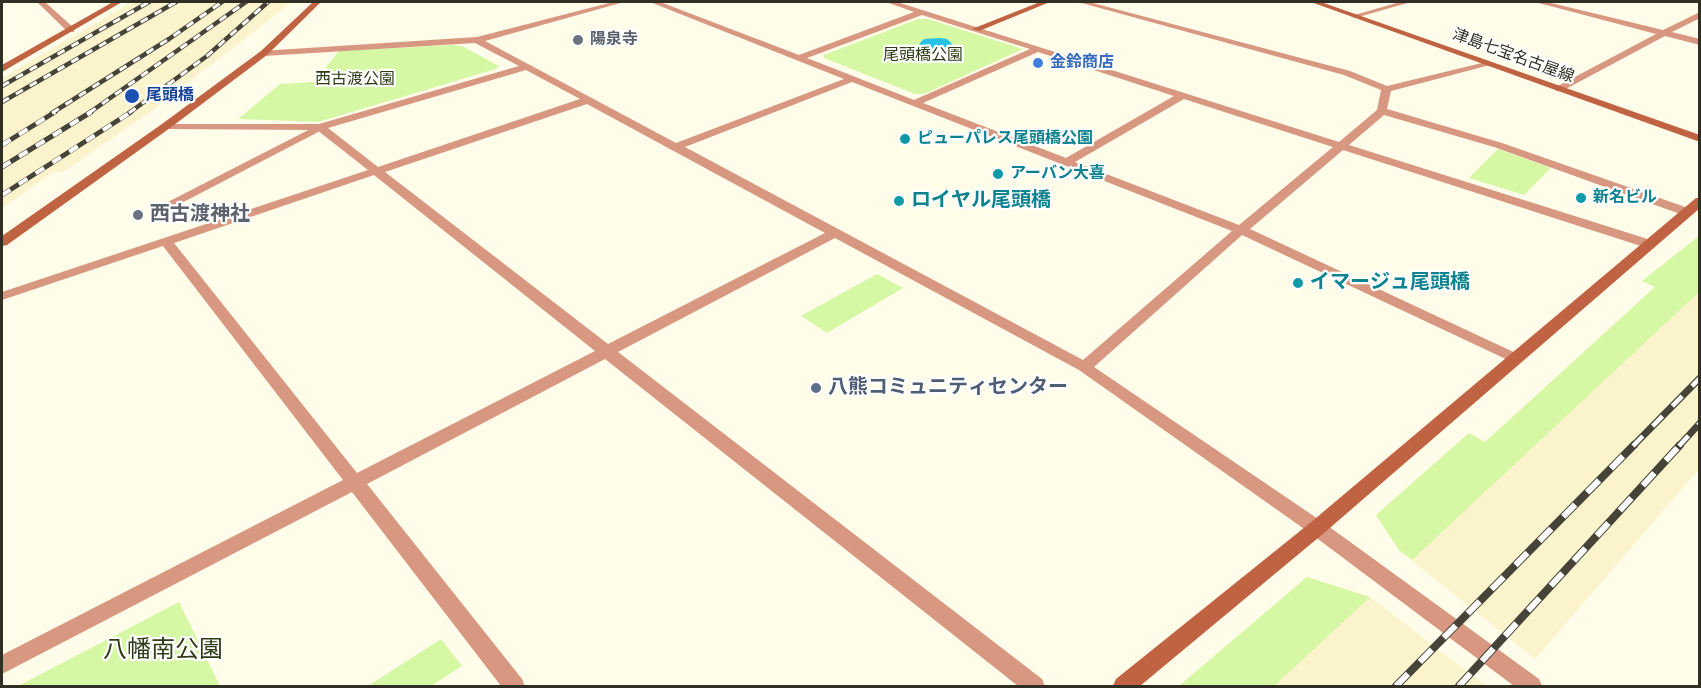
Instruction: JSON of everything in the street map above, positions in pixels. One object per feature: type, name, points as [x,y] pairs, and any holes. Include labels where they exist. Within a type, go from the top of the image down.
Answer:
[{"type":"street","points":[[41,2],[71,30]]},
{"type":"street","points":[[2,69],[118,2]]},
{"type":"street","points":[[2,242],[166,126],[264,53],[317,2]]},
{"type":"street","points":[[264,53],[477,40],[620,2]]},
{"type":"street","points":[[654,2],[1241,230],[1515,358]]},
{"type":"street","points":[[890,2],[1649,244]]},
{"type":"street","points":[[976,29],[1046,2]]},
{"type":"street","points":[[1082,2],[1347,74],[1386,89],[1487,63]]},
{"type":"street","name":"津島七宝名古屋線","points":[[1315,2],[1700,139]]},
{"type":"street","points":[[1355,16],[1407,2]]},
{"type":"street","points":[[1539,2],[1700,42]]},
{"type":"street","points":[[799,58],[922,12]]},
{"type":"street","points":[[1559,89],[1700,14]]},
{"type":"street","points":[[477,40],[1084,367],[1317,528],[1530,686]]},
{"type":"street","points":[[915,103],[1038,49]]},
{"type":"street","points":[[166,206],[320,127],[526,67]]},
{"type":"street","points":[[676,147],[852,79]]},
{"type":"street","points":[[1084,367],[1382,111],[1386,89]]},
{"type":"street","points":[[1067,162],[1183,95]]},
{"type":"street","points":[[2,296],[588,100]]},
{"type":"street","points":[[1382,111],[1693,206]]},
{"type":"street","points":[[166,126],[320,127],[1034,687]]},
{"type":"street","points":[[1124,687],[1317,528],[1693,206]]},
{"type":"street","points":[[2,665],[835,233]]},
{"type":"street","points":[[166,241],[514,687]]},
{"type":"shaded area","points":[[132,2],[292,2],[150,112],[66,170],[52,173],[2,208],[2,78]]},
{"type":"shaded area","points":[[1699,236],[1699,469],[1535,659],[1399,550],[1376,515],[1469,433],[1485,442],[1655,287],[1642,281]]},
{"type":"shaded area","points":[[1307,577],[1370,597],[1486,686],[1179,686]]},
{"type":"green space","name":"尾頭橋公園","points":[[918,19],[928,19],[1023,49],[924,94],[915,94],[824,58],[824,55]]},
{"type":"green space","name":"西古渡公園","points":[[462,46],[499,66],[496,69],[318,122],[238,119],[280,84],[314,82],[339,51]]},
{"type":"green space","points":[[1498,149],[1551,168],[1524,195],[1469,178]]},
{"type":"green space","points":[[1699,236],[1699,292],[1412,560],[1399,550],[1376,515],[1469,433],[1485,442],[1655,287],[1642,281]]},
{"type":"green space","points":[[877,274],[903,288],[827,333],[801,316]]},
{"type":"green space","points":[[1307,577],[1370,597],[1274,686],[1179,686]]},
{"type":"green space","name":"八幡南公園","points":[[179,602],[220,686],[18,686]]},
{"type":"green space","points":[[441,639],[462,666],[431,686],[368,686]]},
{"type":"water","points":[[924,39],[947,39],[953,45],[936,50],[919,44]]},
{"type":"railway","points":[[2,86],[149,2]]},
{"type":"railway","points":[[2,102],[176,2]]},
{"type":"railway","points":[[52,113],[169,39],[222,2]]},
{"type":"railway","points":[[89,113],[246,2]]},
{"type":"railway","points":[[129,113],[207,56],[268,2]]},
{"type":"railway","points":[[2,145],[55,112]]},
{"type":"railway","points":[[2,167],[91,112]]},
{"type":"railway","points":[[2,195],[131,112]]},
{"type":"railway","points":[[1633,446],[1700,378]]},
{"type":"railway","points":[[1679,446],[1700,423]]},
{"type":"railway","points":[[1396,686],[1634,445]]},
{"type":"railway","points":[[1459,686],[1680,445]]},
{"type":"place","name":"陽泉寺","points":[[578,40]]},
{"type":"place","name":"金鈴商店","points":[[1038,63]]},
{"type":"place","name":"尾頭橋","points":[[132,96]]},
{"type":"place","name":"ピューパレス尾頭橋公園","points":[[905,139]]},
{"type":"place","name":"アーバン大喜","points":[[998,174]]},
{"type":"place","name":"新名ビル","points":[[1581,198]]},
{"type":"place","name":"ロイヤル尾頭橋","points":[[899,201]]},
{"type":"place","name":"西古渡神社","points":[[138,215]]},
{"type":"place","name":"イマージュ尾頭橋","points":[[1298,283]]},
{"type":"place","name":"八熊コミュニティセンター","points":[[816,388]]}]
